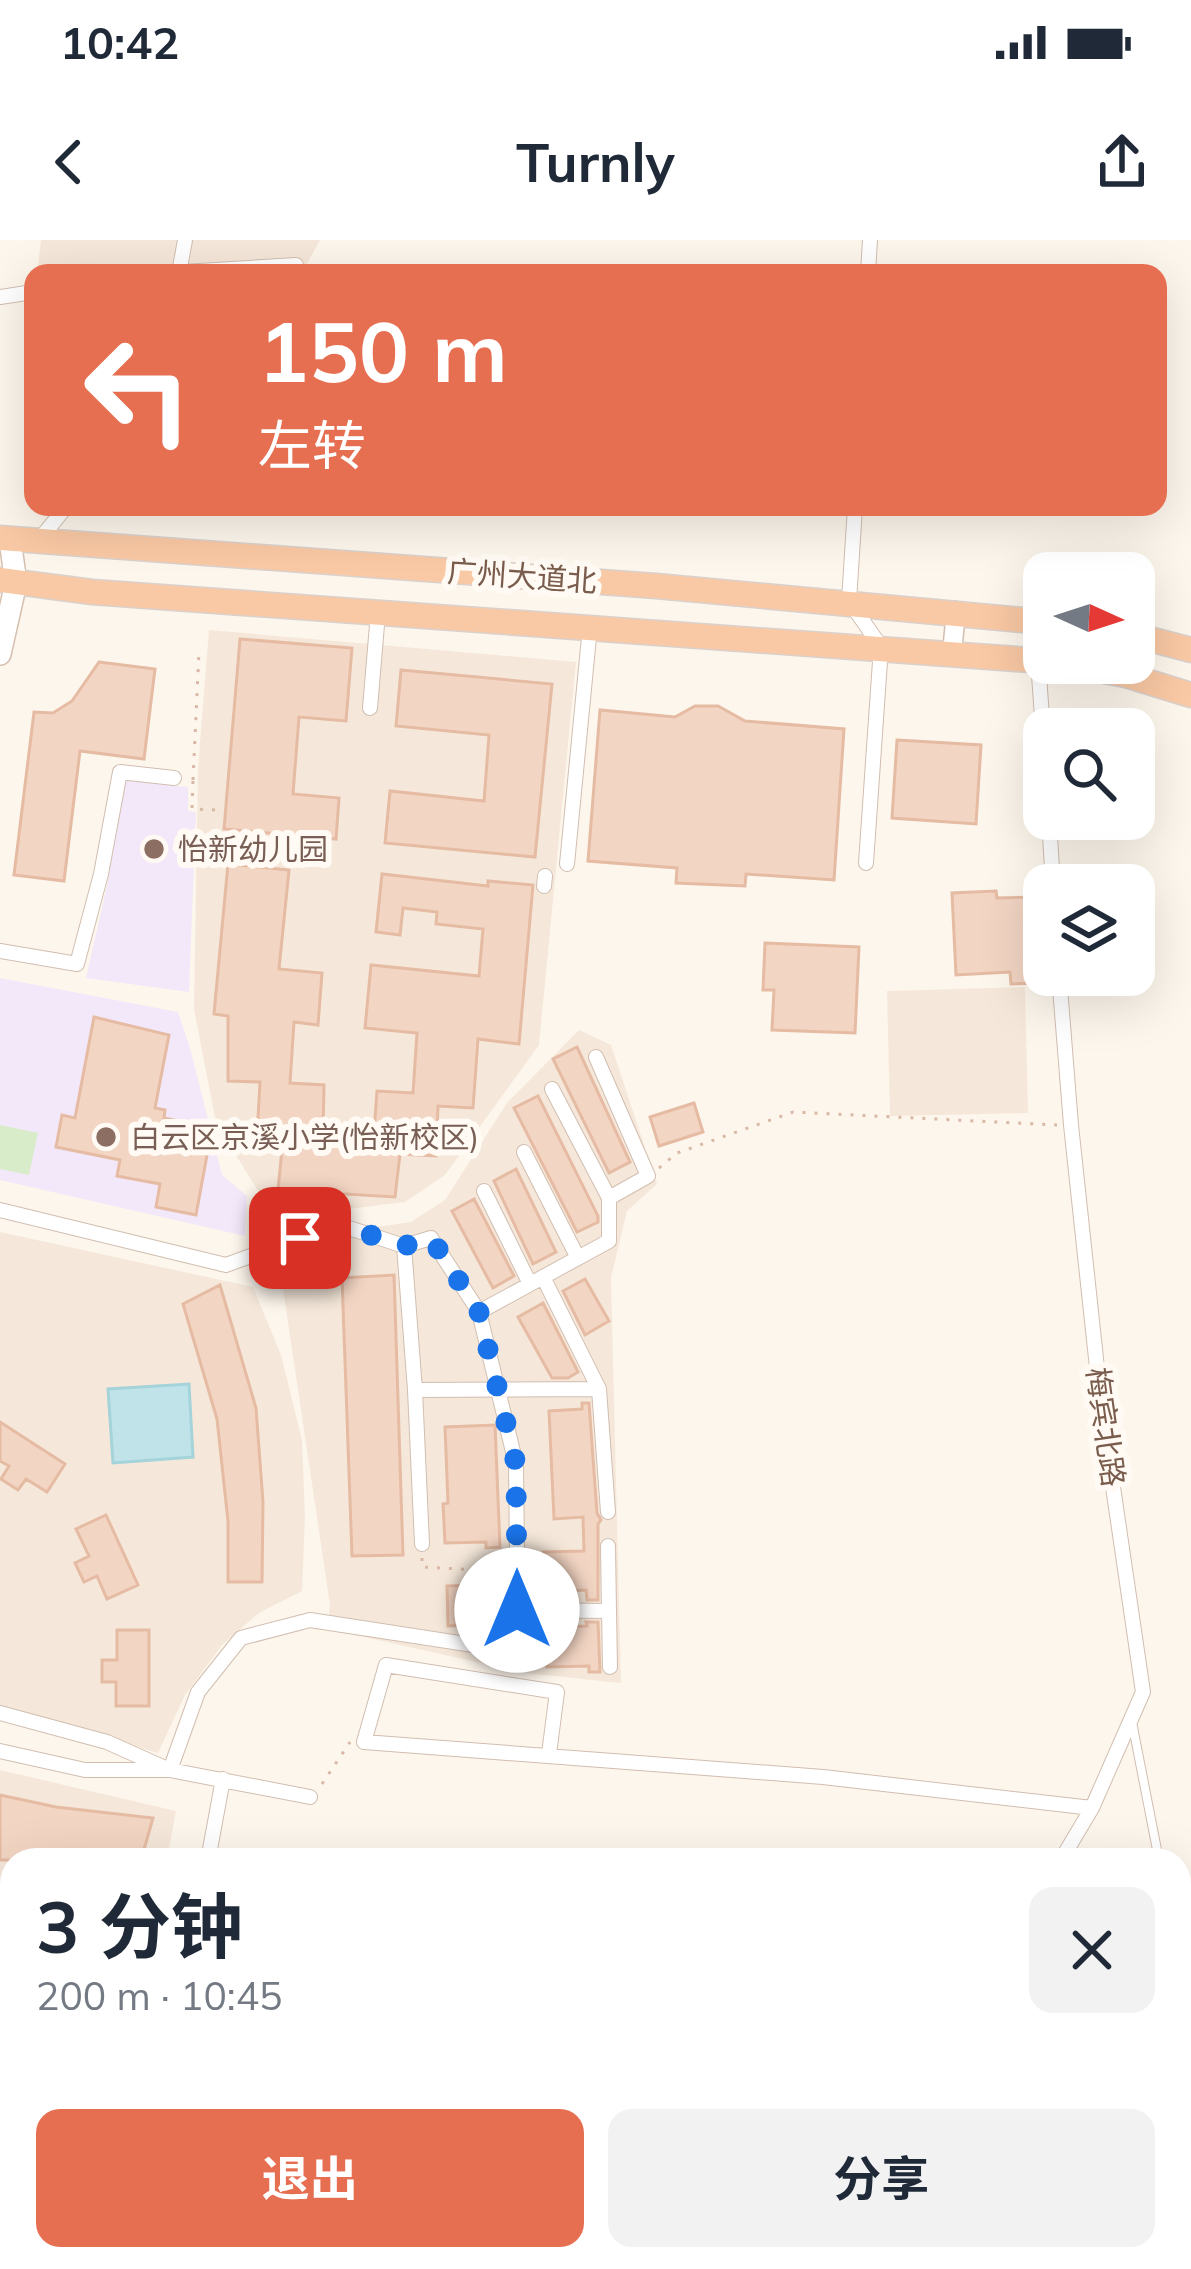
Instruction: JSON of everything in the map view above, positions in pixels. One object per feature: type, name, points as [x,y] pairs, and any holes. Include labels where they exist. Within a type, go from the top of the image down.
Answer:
[{"type":"highway","name":"广州大道北","points":[[12,545],[849,602],[1023,619]]},
{"type":"highway","name":"广州大道北","points":[[8,582],[1023,660]]},
{"type":"highway","points":[[1155,641],[1191,650]]},
{"type":"highway","name":"广州大道北","points":[[1155,683],[1191,695]]},
{"type":"main road","points":[[0,654],[12,545]]},
{"type":"street","points":[[12,545],[53,516]]},
{"type":"street","points":[[854,516],[849,602],[881,647],[866,863]]},
{"type":"street","points":[[952,653],[956,611]]},
{"type":"street","points":[[370,708],[378,613]]},
{"type":"street","points":[[567,865],[590,627]]},
{"type":"street","points":[[0,951],[77,964],[101,874],[120,772],[174,778]]},
{"type":"street","name":"梅宾北路","points":[[1061,996],[1070,1125],[1102,1405],[1143,1692],[1092,1808],[1068,1848]]},
{"type":"street","points":[[596,1057],[648,1176],[609,1198]]},
{"type":"street","points":[[479,1312],[609,1241],[609,1198],[552,1089]]},
{"type":"street","points":[[524,1152],[578,1258]]},
{"type":"street","points":[[484,1191],[599,1389],[608,1512]]},
{"type":"street","points":[[0,1210],[226,1265],[337,1224],[404,1246],[431,1238],[479,1312],[516,1464],[518,1652],[310,1620],[241,1638],[198,1692],[170,1770]]},
{"type":"street","points":[[404,1246],[422,1544]]},
{"type":"street","points":[[415,1390],[599,1389]]},
{"type":"street","points":[[608,1546],[610,1667]]},
{"type":"street","points":[[517,1610],[609,1611]]},
{"type":"street","points":[[548,1754],[557,1692],[386,1665],[364,1742],[823,1777],[1092,1808]]},
{"type":"street","points":[[0,1713],[106,1742],[170,1770]]},
{"type":"street","points":[[0,1750],[85,1770],[170,1770],[310,1797]]},
{"type":"street","points":[[210,1848],[223,1779]]},
{"type":"lane","points":[[1131,1720],[1158,1848]]},
{"type":"path","points":[[200,651],[192,809],[217,810]]},
{"type":"path","points":[[648,1176],[677,1154],[793,1112],[1070,1125]]},
{"type":"path","points":[[422,1567],[502,1571]]},
{"type":"path","points":[[310,1797],[330,1776],[349,1742]]},
{"type":"shaded area","points":[[41,240],[320,240],[307,264],[38,264]]},
{"type":"shaded area","points":[[209,630],[576,662],[539,1045],[445,1175],[405,1202],[275,1218],[216,1123],[194,1009],[198,768]]},
{"type":"shaded area","name":"怡新幼儿园","points":[[125,780],[188,787],[188,811],[196,812],[189,992],[86,978]]},
{"type":"shaded area","name":"白云区京溪小学(怡新校区)","points":[[0,978],[178,1012],[222,1175],[247,1196],[245,1236],[0,1180]]},
{"type":"shaded area","points":[[1023,987],[1028,1113],[890,1116],[887,991]]},
{"type":"shaded area","points":[[579,1030],[611,1045],[657,1184],[627,1211],[611,1278],[621,1683],[526,1673],[328,1629],[330,1605],[276,1242],[411,1222],[445,1200],[507,1103]]},
{"type":"shaded area","points":[[0,1232],[253,1287],[281,1355],[302,1440],[302,1591],[259,1613],[222,1645],[185,1695],[158,1753],[0,1707]]},
{"type":"shaded area","points":[[0,1770],[176,1811],[169,1848],[0,1848]]},
{"type":"green space","points":[[0,1125],[38,1133],[29,1175],[0,1169]]},
{"type":"water","points":[[189,1384],[193,1457],[113,1463],[108,1389]]},
{"type":"building","points":[[240,639],[352,648],[346,721],[299,717],[293,794],[339,798],[336,839],[224,829]]},
{"type":"building","points":[[99,662],[155,669],[144,759],[80,751],[64,881],[14,875],[34,712],[53,713],[72,701]]},
{"type":"building","points":[[401,670],[552,684],[535,857],[385,843],[390,791],[484,801],[489,735],[396,726]]},
{"type":"building","points":[[695,706],[718,706],[745,721],[844,729],[834,880],[746,874],[745,886],[676,883],[677,868],[588,861],[600,710],[675,717]]},
{"type":"building","points":[[897,740],[981,745],[976,824],[892,818]]},
{"type":"building","points":[[228,864],[289,870],[279,969],[322,973],[318,1025],[294,1022],[290,1083],[324,1085],[323,1130],[374,1132],[377,1091],[413,1093],[417,1033],[365,1028],[371,965],[479,976],[483,929],[436,924],[437,912],[403,908],[400,935],[376,932],[382,874],[488,886],[488,881],[533,885],[519,1044],[478,1039],[473,1108],[438,1106],[436,1156],[400,1154],[395,1197],[278,1190],[283,1139],[257,1136],[260,1082],[228,1081],[228,1016],[214,1014]]},
{"type":"building","points":[[996,891],[997,898],[1023,897],[1023,984],[1011,984],[1010,972],[956,975],[952,893]]},
{"type":"building","points":[[765,943],[859,947],[855,1033],[772,1030],[774,990],[763,990]]},
{"type":"building","points":[[94,1017],[169,1035],[155,1108],[165,1110],[164,1118],[212,1128],[196,1215],[156,1207],[160,1184],[117,1176],[120,1160],[56,1147],[62,1115],[75,1118]]},
{"type":"building","points":[[577,1047],[630,1162],[609,1173],[553,1059]]},
{"type":"building","points":[[538,1096],[598,1216],[598,1222],[577,1232],[514,1108]]},
{"type":"building","points":[[694,1103],[703,1132],[659,1146],[650,1117]]},
{"type":"building","points":[[516,1169],[556,1252],[533,1264],[494,1181]]},
{"type":"building","points":[[474,1199],[514,1276],[493,1288],[452,1211]]},
{"type":"building","points":[[394,1275],[403,1555],[352,1556],[342,1278]]},
{"type":"building","points":[[585,1279],[609,1321],[585,1335],[563,1291]]},
{"type":"building","points":[[220,1285],[256,1408],[263,1502],[262,1582],[228,1582],[228,1521],[217,1419],[183,1304]]},
{"type":"building","points":[[543,1303],[578,1372],[568,1378],[552,1378],[518,1317]]},
{"type":"building","points":[[582,1403],[589,1403],[601,1520],[598,1600],[587,1600],[586,1590],[545,1592],[543,1552],[584,1551],[583,1517],[554,1519],[549,1411],[582,1409]]},
{"type":"building","points":[[0,1422],[65,1464],[47,1492],[26,1479],[18,1490],[1,1479],[9,1466],[0,1461]]},
{"type":"building","points":[[495,1425],[500,1547],[486,1548],[486,1542],[445,1543],[445,1427]]},
{"type":"building","points":[[106,1515],[138,1585],[107,1599],[97,1576],[84,1582],[75,1563],[89,1556],[76,1529]]},
{"type":"building","points":[[502,1576],[504,1630],[490,1630],[490,1624],[448,1626],[447,1586],[488,1585],[488,1577]]},
{"type":"building","points":[[586,1622],[598,1622],[600,1672],[589,1672],[589,1666],[547,1667],[545,1628],[587,1626]]},
{"type":"building","points":[[117,1630],[149,1630],[149,1706],[116,1706],[116,1682],[102,1682],[102,1660],[117,1660]]},
{"type":"building","points":[[0,1795],[153,1818],[144,1848],[0,1848]]},
{"type":"place","name":"怡新幼儿园","points":[[154,849]]},
{"type":"place","name":"白云区京溪小学(怡新校区)","points":[[106,1137]]},
{"type":"route","points":[[300,1238],[337,1224],[404,1246],[431,1238],[479,1312],[516,1464],[517,1610]]}]
